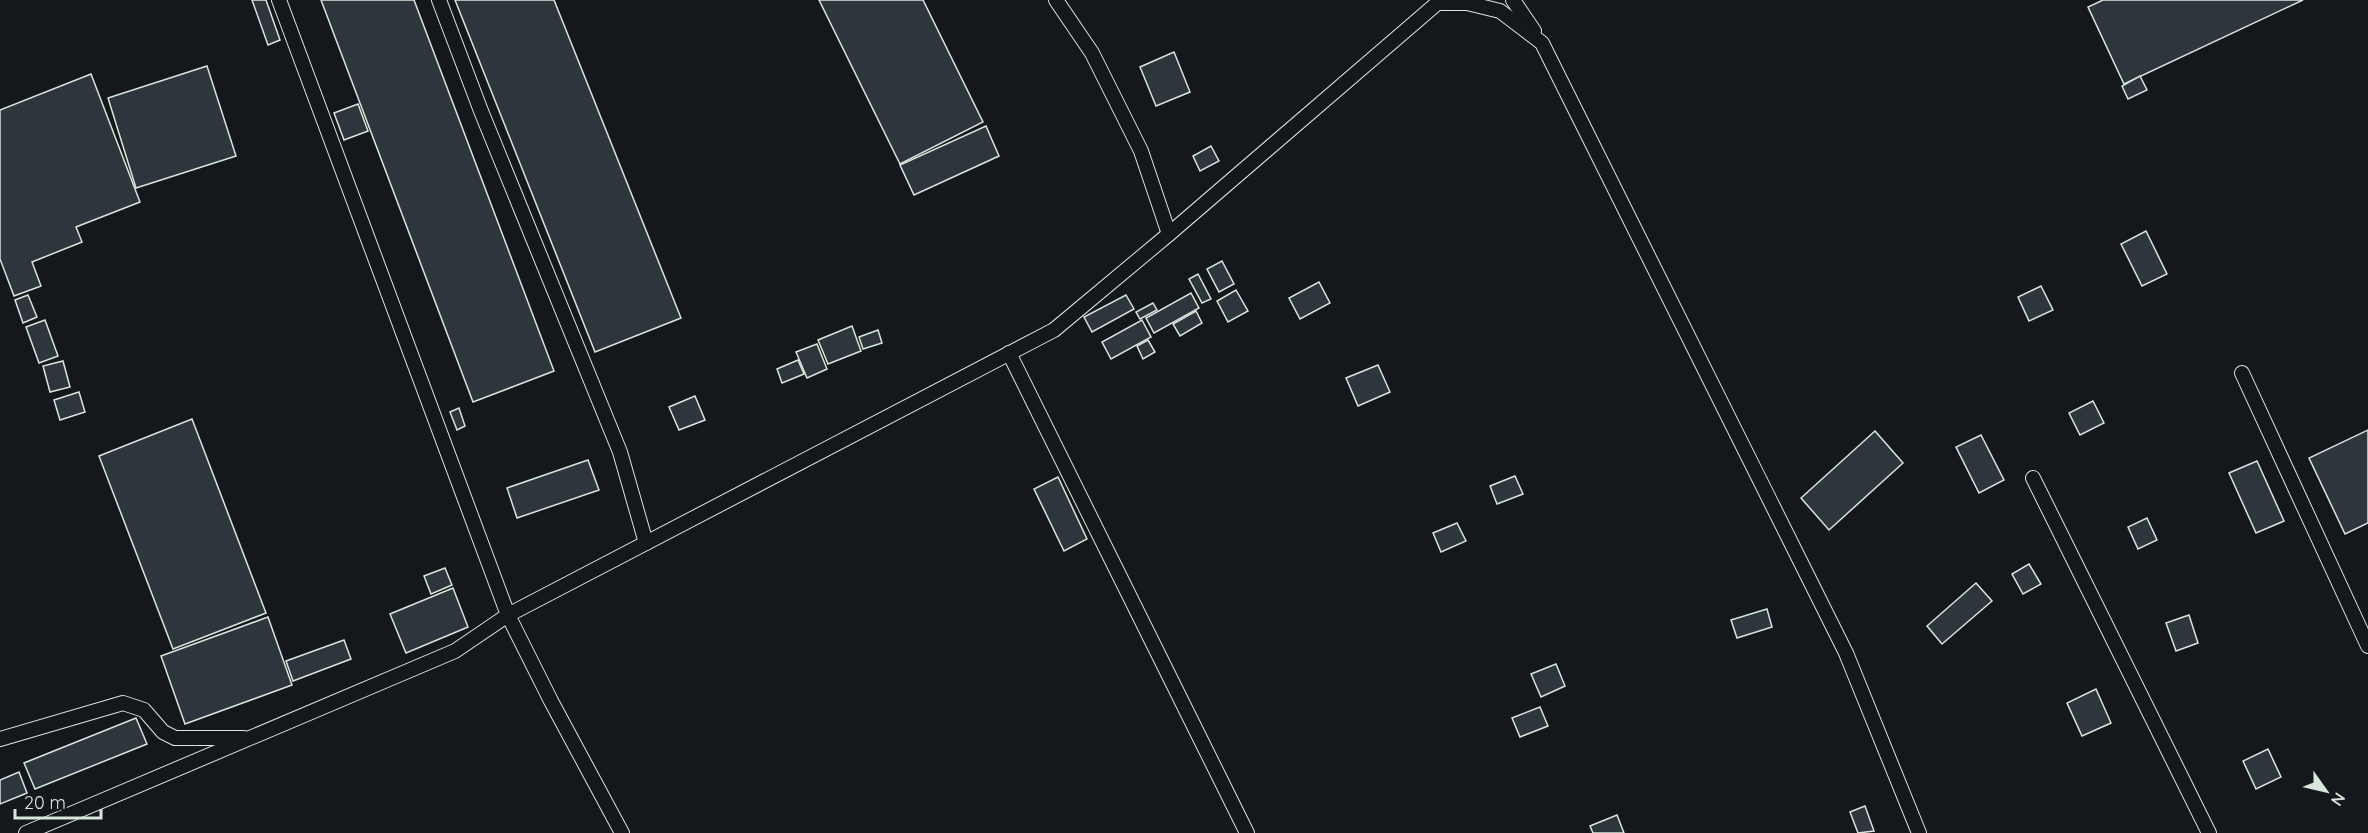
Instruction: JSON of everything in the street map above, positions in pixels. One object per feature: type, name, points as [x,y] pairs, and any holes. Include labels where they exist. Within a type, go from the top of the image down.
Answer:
[{"type":"lane","points":[[279,0],[508,615],[622,833]]},
{"type":"lane","points":[[439,0],[481,111],[620,452],[646,543]]},
{"type":"lane","points":[[1056,0],[1092,53],[1141,151],[1169,234]]},
{"type":"lane","points":[[1513,0],[1542,43],[1846,653],[1919,833]]},
{"type":"lane","points":[[26,833],[454,651],[508,615],[1054,330],[1439,1],[1467,3],[1500,11],[1542,43]]},
{"type":"lane","points":[[1009,353],[1247,833]]},
{"type":"lane","points":[[2242,373],[2368,646]]},
{"type":"lane","points":[[2034,478],[2209,833]]},
{"type":"lane","points":[[0,739],[123,703],[144,710],[163,732],[175,738],[249,738]]},
{"type":"building","points":[[252,0],[266,0],[280,40],[268,45]]},
{"type":"building","points":[[321,0],[414,0],[554,371],[473,402]]},
{"type":"building","points":[[455,0],[554,0],[681,318],[595,352]]},
{"type":"building","points":[[819,0],[923,0],[983,122],[900,164]]},
{"type":"building","points":[[2103,0],[2303,0],[2124,84],[2088,7]]},
{"type":"building","points":[[1174,52],[1190,92],[1156,106],[1140,67]]},
{"type":"building","points":[[207,66],[236,156],[136,188],[108,98]]},
{"type":"building","points":[[91,74],[140,202],[76,227],[82,242],[32,262],[41,286],[14,296],[0,259],[0,110]]},
{"type":"building","points":[[2140,76],[2147,90],[2128,99],[2122,86]]},
{"type":"building","points":[[358,104],[368,131],[344,140],[334,113]]},
{"type":"building","points":[[986,126],[999,156],[914,195],[900,165]]},
{"type":"building","points":[[1211,146],[1219,161],[1200,171],[1193,156]]},
{"type":"building","points":[[2146,231],[2167,274],[2142,286],[2121,244]]},
{"type":"building","points":[[1222,261],[1234,284],[1219,292],[1207,269]]},
{"type":"building","points":[[1198,274],[1211,299],[1202,303],[1189,279]]},
{"type":"building","points":[[1319,282],[1330,303],[1300,319],[1289,298]]},
{"type":"building","points":[[2041,286],[2053,310],[2029,321],[2018,297]]},
{"type":"building","points":[[1236,290],[1248,311],[1228,322],[1217,301]]},
{"type":"building","points":[[1191,293],[1199,308],[1154,333],[1146,318]]},
{"type":"building","points":[[28,295],[37,317],[23,323],[15,300]]},
{"type":"building","points":[[1126,295],[1134,309],[1092,332],[1084,317]]},
{"type":"building","points":[[1153,303],[1157,310],[1140,319],[1136,312]]},
{"type":"building","points":[[1196,311],[1202,323],[1180,336],[1173,324]]},
{"type":"building","points":[[45,320],[58,356],[39,363],[26,327]]},
{"type":"building","points":[[1142,320],[1151,337],[1111,359],[1102,342]]},
{"type":"building","points":[[852,326],[861,351],[828,364],[818,340]]},
{"type":"building","points":[[878,330],[882,343],[863,349],[859,337]]},
{"type":"building","points":[[1148,340],[1155,352],[1143,359],[1137,346]]},
{"type":"building","points":[[817,344],[827,369],[807,378],[796,352]]},
{"type":"building","points":[[798,360],[804,374],[782,383],[777,369]]},
{"type":"building","points":[[63,361],[70,387],[50,392],[43,366]]},
{"type":"building","points":[[1378,365],[1390,392],[1358,406],[1346,378]]},
{"type":"building","points":[[79,392],[85,412],[60,420],[54,400]]},
{"type":"building","points":[[695,396],[705,420],[679,430],[669,407]]},
{"type":"building","points":[[2093,401],[2104,423],[2080,435],[2069,413]]},
{"type":"building","points":[[459,408],[465,426],[457,430],[450,412]]},
{"type":"building","points":[[192,419],[266,613],[173,649],[99,456]]},
{"type":"building","points":[[2368,430],[2368,523],[2345,534],[2309,458]]},
{"type":"building","points":[[1875,431],[1903,463],[1829,530],[1801,498]]},
{"type":"building","points":[[1981,435],[2004,480],[1979,493],[1956,447]]},
{"type":"building","points":[[588,460],[599,490],[517,518],[507,488]]},
{"type":"building","points":[[2257,461],[2284,521],[2256,533],[2229,473]]},
{"type":"building","points":[[1515,476],[1523,494],[1497,504],[1490,486]]},
{"type":"building","points":[[1058,477],[1087,539],[1064,551],[1034,489]]},
{"type":"building","points":[[2147,518],[2157,540],[2138,549],[2128,527]]},
{"type":"building","points":[[1457,523],[1466,541],[1441,552],[1433,533]]},
{"type":"building","points":[[2029,564],[2041,584],[2023,594],[2012,574]]},
{"type":"building","points":[[445,568],[452,585],[431,594],[424,576]]},
{"type":"building","points":[[1976,583],[1992,601],[1942,644],[1927,626]]},
{"type":"building","points":[[453,588],[468,627],[406,653],[390,614]]},
{"type":"building","points":[[1767,609],[1772,627],[1737,638],[1731,620]]},
{"type":"building","points":[[2189,615],[2198,643],[2176,651],[2166,623]]},
{"type":"building","points":[[268,617],[292,685],[185,724],[161,656]]},
{"type":"building","points":[[344,640],[351,659],[293,681],[286,661]]},
{"type":"building","points":[[1556,664],[1565,686],[1541,697],[1531,674]]},
{"type":"building","points":[[2096,689],[2111,723],[2082,736],[2067,703]]},
{"type":"building","points":[[1540,707],[1548,726],[1520,737],[1512,718]]},
{"type":"building","points":[[136,718],[147,744],[35,789],[24,763]]},
{"type":"building","points":[[2268,749],[2281,777],[2256,789],[2243,761]]},
{"type":"building","points":[[19,772],[27,793],[0,804],[0,780]]},
{"type":"building","points":[[1865,806],[1874,831],[1858,833],[1850,812]]},
{"type":"building","points":[[1617,815],[1624,833],[1593,833],[1590,826]]}]
